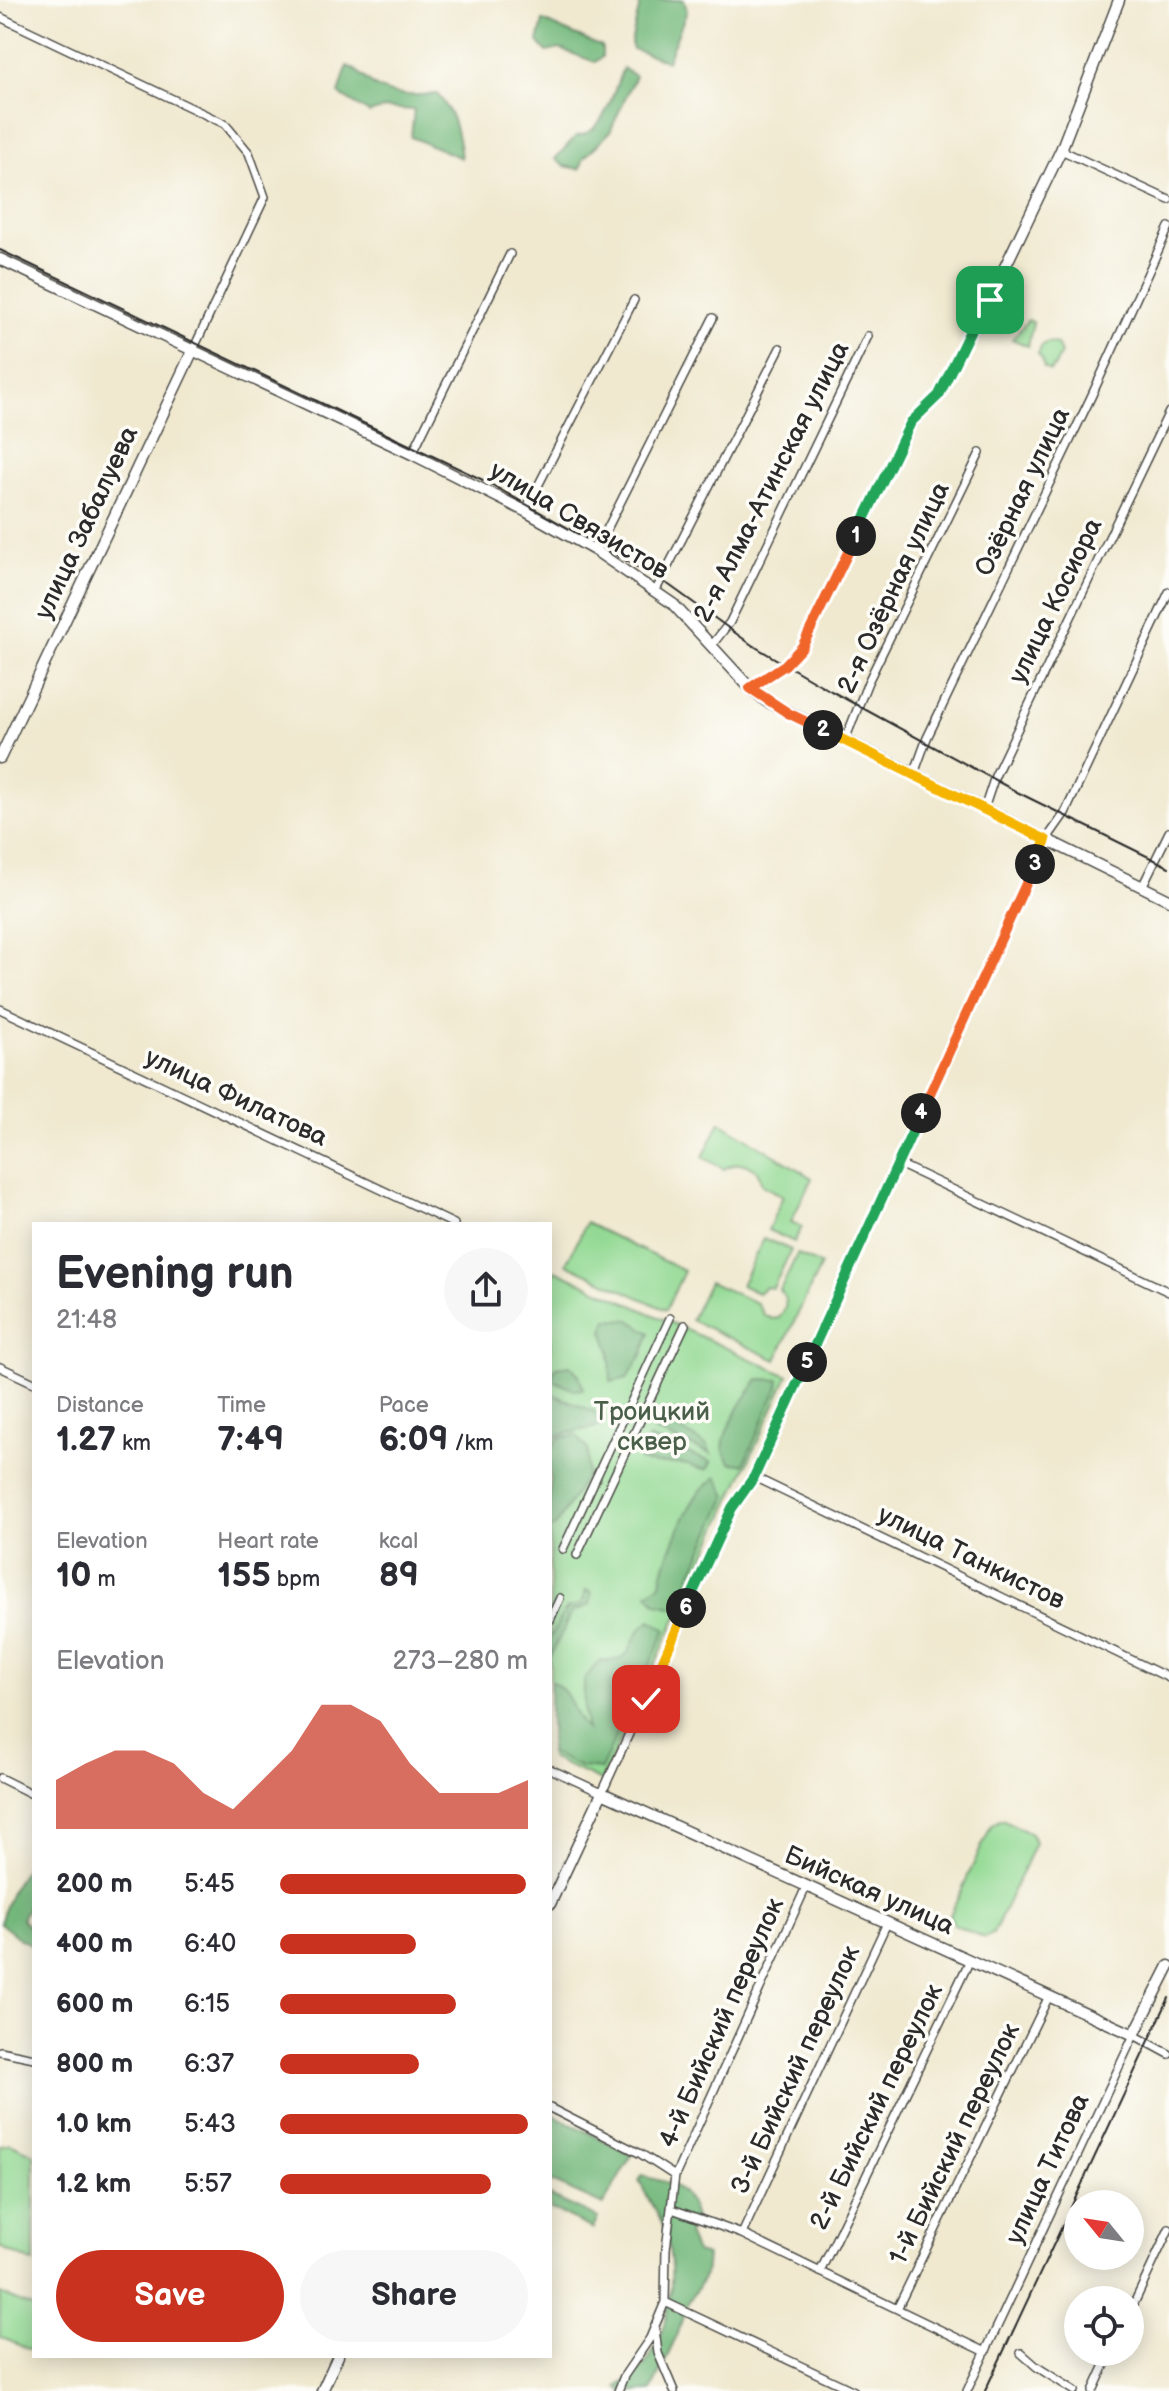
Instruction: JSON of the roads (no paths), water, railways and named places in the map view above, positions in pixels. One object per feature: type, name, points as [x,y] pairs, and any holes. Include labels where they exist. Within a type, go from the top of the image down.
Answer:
[{"type":"street","points":[[750,688],[785,665],[802,647],[911,422],[939,395],[970,331],[981,317],[1061,150],[1119,0]]},
{"type":"street","points":[[0,17],[225,124],[249,153],[265,197],[193,350]]},
{"type":"street","points":[[1061,150],[1169,200]]},
{"type":"street","name":"Озёрная улица","points":[[914,774],[927,738],[1169,227]]},
{"type":"street","points":[[412,454],[510,254]]},
{"type":"street","name":"улица Связистов","points":[[0,259],[412,454],[525,511],[596,551],[656,590],[673,604],[750,688],[788,713],[1169,900]]},
{"type":"street","points":[[525,511],[634,300]]},
{"type":"street","points":[[596,551],[713,318]]},
{"type":"street","name":"2-я Алма-Атинская улица","points":[[712,645],[730,622],[868,336]]},
{"type":"street","points":[[656,590],[780,348]]},
{"type":"street","name":"улица Забалуева","points":[[0,758],[193,350]]},
{"type":"street","name":"улица Косиора","points":[[984,809],[995,776],[1169,412]]},
{"type":"street","name":"2-я Озёрная улица","points":[[845,740],[868,682],[980,453]]},
{"type":"street","points":[[552,1900],[732,1508],[754,1477],[1046,840],[1065,813],[1169,592]]},
{"type":"street","points":[[1142,887],[1169,832]]},
{"type":"street","name":"улица Филатова","points":[[0,1009],[450,1222]]},
{"type":"street","points":[[899,1164],[1169,1292]]},
{"type":"street","points":[[563,1549],[670,1318]]},
{"type":"street","points":[[577,1555],[685,1325]]},
{"type":"street","points":[[0,1367],[32,1382]]},
{"type":"street","name":"улица Танкистов","points":[[754,1477],[1169,1678]]},
{"type":"street","points":[[552,1616],[560,1598]]},
{"type":"street","name":"Бийская улица","points":[[552,1770],[1134,2035],[1169,2054]]},
{"type":"street","points":[[0,1778],[32,1794]]},
{"type":"street","name":"4-й Бийский переулок","points":[[618,2391],[624,2376],[655,2328],[665,2302],[666,2249],[675,2176],[806,1887]]},
{"type":"street","name":"3-й Бийский переулок","points":[[742,2234],[887,1923]]},
{"type":"street","name":"2-й Бийский переулок","points":[[820,2272],[970,1960]]},
{"type":"street","name":"улица Титова","points":[[967,2391],[1169,1966]]},
{"type":"street","name":"1-й Бийский переулок","points":[[897,2309],[1049,1996]]},
{"type":"street","points":[[0,2051],[32,2058]]},
{"type":"street","points":[[552,2109],[641,2154],[675,2176]]},
{"type":"street","points":[[672,2209],[742,2234],[986,2352]]},
{"type":"street","points":[[1142,2286],[1169,2229]]},
{"type":"street","points":[[665,2302],[854,2391]]},
{"type":"street","points":[[655,2328],[658,2353],[670,2375],[674,2391]]},
{"type":"street","points":[[1021,2353],[1075,2391]]},
{"type":"street","points":[[322,2391],[337,2358]]},
{"type":"street","points":[[1093,2391],[1105,2366]]},
{"type":"tram line","points":[[0,250],[485,481],[669,585],[752,645],[831,691],[1017,792],[1169,867]]},
{"type":"tram line","points":[[985,2391],[1169,1998]]},
{"type":"park label","name":"Троицкий сквер","points":[[652,1427]]}]
